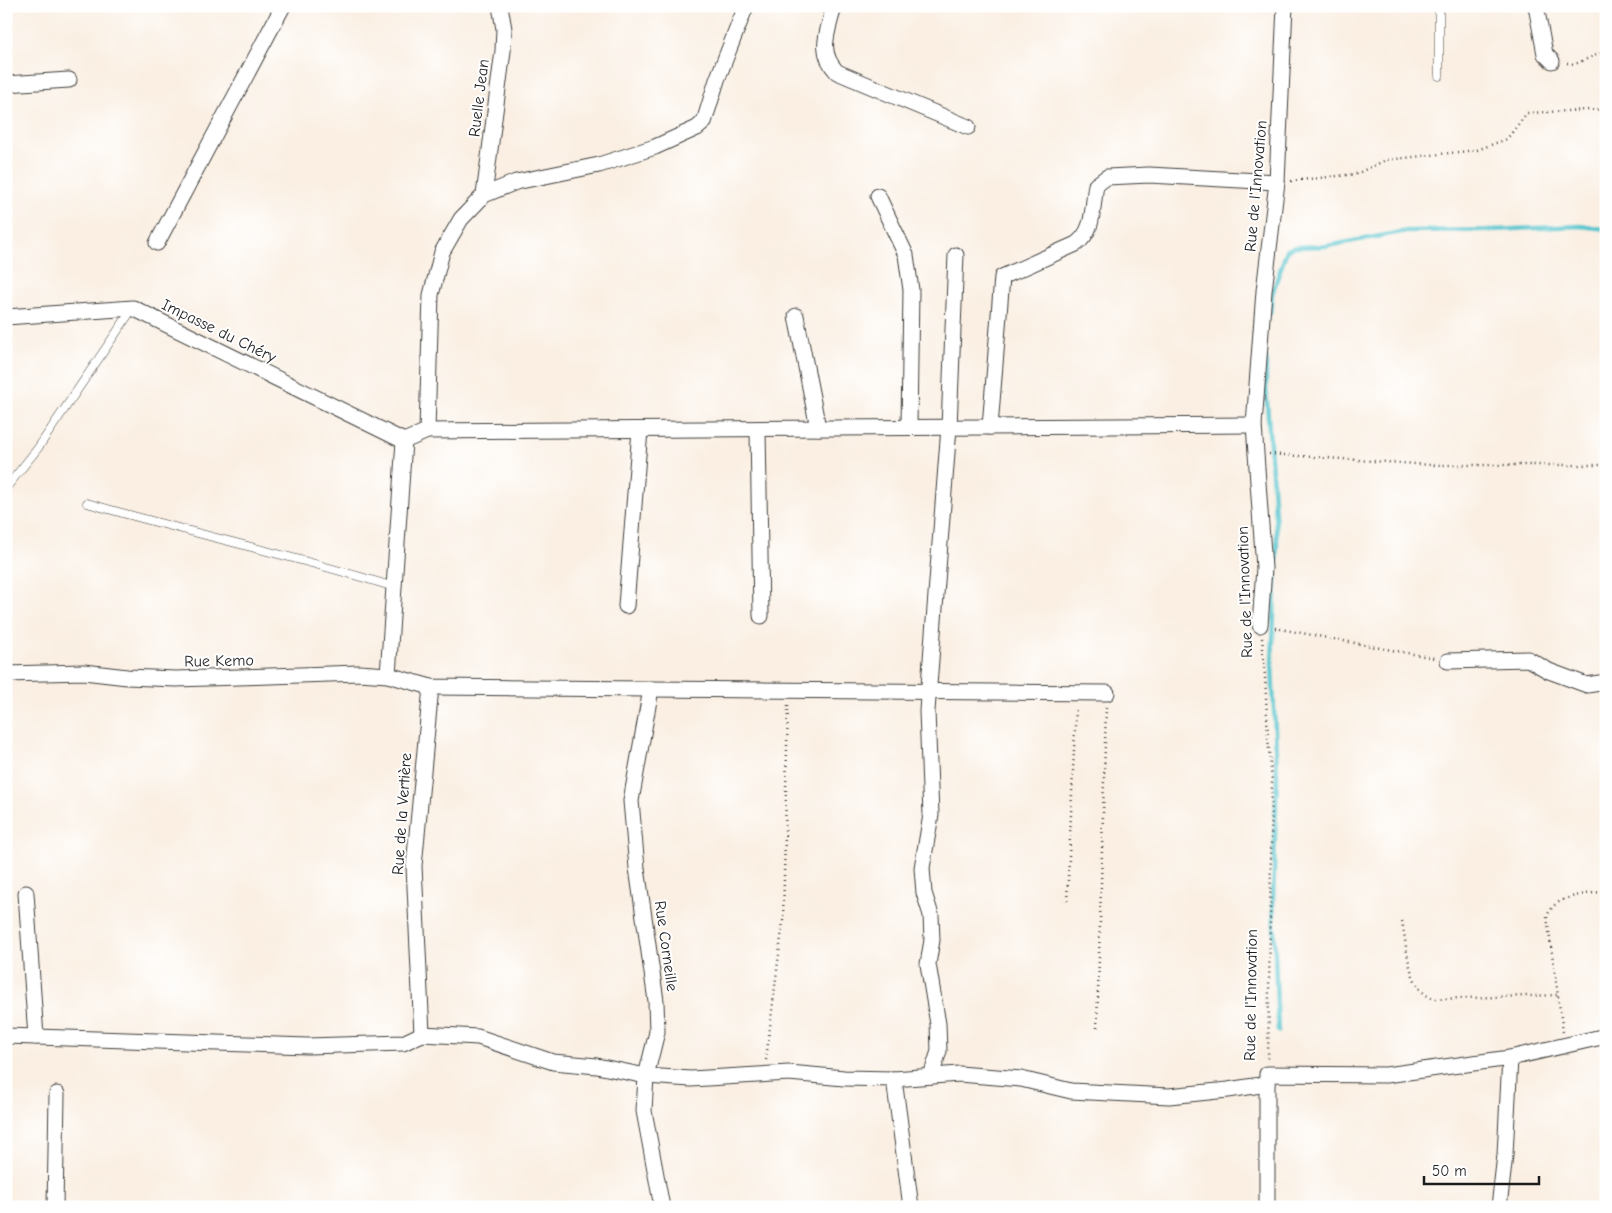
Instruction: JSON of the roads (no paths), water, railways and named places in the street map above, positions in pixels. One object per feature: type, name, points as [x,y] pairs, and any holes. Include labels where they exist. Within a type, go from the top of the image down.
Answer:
[{"type":"street","points":[[157,244],[283,6]]},
{"type":"street","name":"Ruelle Jean","points":[[484,195],[504,29],[500,6]]},
{"type":"street","points":[[427,431],[431,295],[442,252],[461,219],[484,195],[516,182],[599,165],[655,147],[696,128],[704,122],[717,80],[746,6]]},
{"type":"street","points":[[834,6],[824,47],[825,56],[837,72],[968,127]]},
{"type":"street","name":"Rue de l'Innovation","points":[[1260,626],[1264,568],[1254,424],[1264,291],[1277,182],[1285,6]]},
{"type":"street","points":[[1536,6],[1545,54],[1552,61]]},
{"type":"street","points":[[6,84],[69,80]]},
{"type":"street","points":[[990,427],[1002,277],[1076,244],[1085,238],[1090,227],[1096,185],[1107,177],[1149,175],[1277,182]]},
{"type":"street","points":[[878,196],[906,255],[911,290],[909,427]]},
{"type":"street","points":[[931,1076],[939,1051],[938,1024],[928,964],[932,940],[931,915],[924,893],[922,868],[932,815],[926,739],[948,427],[956,255]]},
{"type":"street","points":[[6,317],[133,308]]},
{"type":"street","name":"Impasse du Chéry","points":[[133,308],[404,441]]},
{"type":"street","points":[[796,316],[818,428]]},
{"type":"street","points":[[388,675],[404,441],[427,431],[1254,424]]},
{"type":"street","points":[[758,429],[761,616]]},
{"type":"street","points":[[626,606],[640,430]]},
{"type":"street","points":[[1448,661],[1528,659],[1549,671],[1586,685],[1606,682]]},
{"type":"street","name":"Rue Kemo","points":[[6,674],[84,672],[127,677],[176,679],[359,673],[388,675],[431,687],[1107,693]]},
{"type":"street","name":"Rue de la Vertière","points":[[422,1034],[414,866],[431,687]]},
{"type":"street","name":"Rue Corneille","points":[[651,689],[632,800],[637,868],[656,1001],[657,1032],[646,1076],[644,1111],[662,1207]]},
{"type":"street","points":[[26,894],[36,1037]]},
{"type":"street","points":[[6,1036],[316,1046],[403,1043],[422,1034],[478,1037],[553,1062],[597,1066],[646,1076],[691,1079],[790,1073],[844,1078],[894,1079],[959,1074],[1021,1079],[1071,1091],[1159,1095],[1228,1090],[1267,1079],[1386,1075],[1510,1058],[1606,1036]]},
{"type":"street","points":[[1499,1207],[1505,1155],[1510,1058]]},
{"type":"street","points":[[894,1079],[911,1207]]},
{"type":"street","name":"Rue de l'Innovation","points":[[1267,1079],[1267,1207]]},
{"type":"street","points":[[55,1207],[57,1094]]},
{"type":"lane","points":[[1439,6],[1439,76]]},
{"type":"lane","points":[[6,488],[38,448],[133,308]]},
{"type":"lane","points":[[87,503],[177,530],[319,565],[394,587]]},
{"type":"waterway","points":[[1270,313],[1272,294],[1287,250],[1295,247],[1327,246],[1407,231],[1494,230],[1580,226],[1606,229]]},
{"type":"waterway","points":[[1266,358],[1266,388],[1277,542],[1272,664],[1277,776],[1273,901],[1278,1031]]}]
